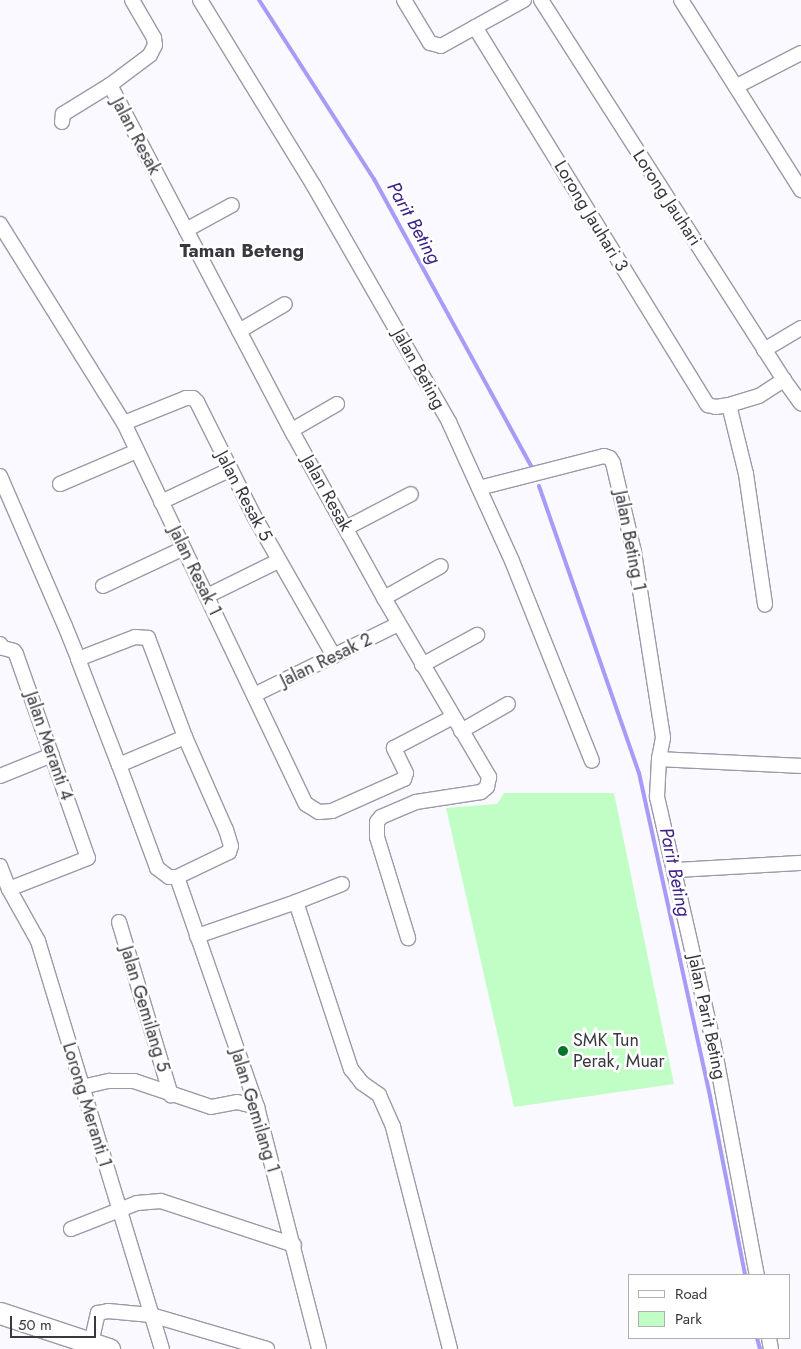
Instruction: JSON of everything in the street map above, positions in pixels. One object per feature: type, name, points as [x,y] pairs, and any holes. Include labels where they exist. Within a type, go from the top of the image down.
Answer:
[{"type":"main road","points":[[2,1310],[100,1346]]},
{"type":"street","name":"Jalan Resak","points":[[132,0],[154,38],[156,45],[150,55],[110,85],[292,430],[398,624],[488,777],[487,787],[475,793],[416,802],[381,817],[377,822],[377,837],[408,938]]},
{"type":"street","name":"Jalan Beting","points":[[200,0],[314,186],[393,321],[449,422],[512,561],[592,761]]},
{"type":"street","points":[[404,0],[430,43],[441,46],[524,0]]},
{"type":"street","name":"Lorong Jauhari","points":[[541,0],[797,399]]},
{"type":"street","points":[[681,0],[801,190]]},
{"type":"street","name":"Lorong Jauhari 3","points":[[475,27],[708,405],[716,407],[730,405]]},
{"type":"street","points":[[736,86],[801,53]]},
{"type":"street","points":[[62,122],[64,114],[110,85]]},
{"type":"street","points":[[186,230],[232,205]]},
{"type":"street","name":"Jalan Resak 1","points":[[0,224],[124,423],[306,804],[319,812],[332,810],[404,779],[406,773],[394,748],[453,717]]},
{"type":"street","points":[[239,331],[285,304]]},
{"type":"street","points":[[764,350],[801,328]]},
{"type":"street","points":[[765,605],[746,474],[730,405],[765,394],[784,380]]},
{"type":"street","name":"Jalan Resak 5","points":[[124,423],[180,400],[193,398],[197,402],[229,470],[278,561],[334,656]]},
{"type":"street","points":[[292,430],[337,404]]},
{"type":"street","points":[[60,484],[137,451]]},
{"type":"street","name":"Jalan Beting 1","points":[[479,488],[604,456],[612,460],[634,552],[663,738],[659,760]]},
{"type":"street","points":[[161,502],[229,470]]},
{"type":"street","points":[[0,476],[78,659],[157,868],[169,877],[177,877],[229,852],[231,846],[185,737],[148,638],[135,638],[78,659]]},
{"type":"street","points":[[346,528],[411,494]]},
{"type":"street","points":[[103,586],[184,548]]},
{"type":"street","points":[[206,596],[278,561]]},
{"type":"street","points":[[384,598],[441,566]]},
{"type":"street","name":"Jalan Resak 2","points":[[254,695],[398,624]]},
{"type":"street","points":[[422,665],[476,635]]},
{"type":"street","name":"Jalan Meranti 4","points":[[0,644],[3,648],[15,652],[88,858],[9,889]]},
{"type":"street","points":[[461,731],[508,704]]},
{"type":"street","points":[[119,765],[185,737]]},
{"type":"street","points":[[0,776],[52,755]]},
{"type":"street","points":[[659,760],[801,766]]},
{"type":"street","name":"Jalan Parit Beting","points":[[659,760],[657,796],[713,1041],[757,1274]]},
{"type":"street","points":[[675,870],[801,863]]},
{"type":"street","name":"Lorong Meranti 1","points":[[0,866],[9,889],[38,941],[162,1349]]},
{"type":"street","name":"Jalan Gemilang 1","points":[[177,877],[257,1107],[294,1245],[319,1349]]},
{"type":"street","points":[[197,936],[342,884]]},
{"type":"street","points":[[296,902],[351,1069],[362,1083],[379,1094],[393,1127],[450,1349]]},
{"type":"street","name":"Jalan Gemilang 5","points":[[119,922],[170,1095]]},
{"type":"street","points":[[82,1087],[109,1081],[134,1081],[170,1095],[214,1108],[237,1102],[257,1107]]},
{"type":"street","points":[[71,1229],[143,1201],[161,1201],[294,1245]]},
{"type":"street","points":[[100,1346],[96,1319],[98,1313],[102,1311],[151,1315],[266,1349]]},
{"type":"green space","points":[[504,793],[614,793],[674,1084],[514,1107],[446,808],[497,804]]},
{"type":"waterway","name":"Parit Beting","points":[[259,0],[374,179],[532,467]]},
{"type":"waterway","name":"Parit Beting","points":[[539,486],[639,773],[710,1096],[745,1274]]},
{"type":"waterway","name":"Parit Beting","points":[[757,1339],[760,1349]]},
{"type":"place","name":"SMK Tun Perak, Muar","points":[[563,1051]]},
{"type":"district","name":"Taman Beteng","points":[[242,251]]}]
